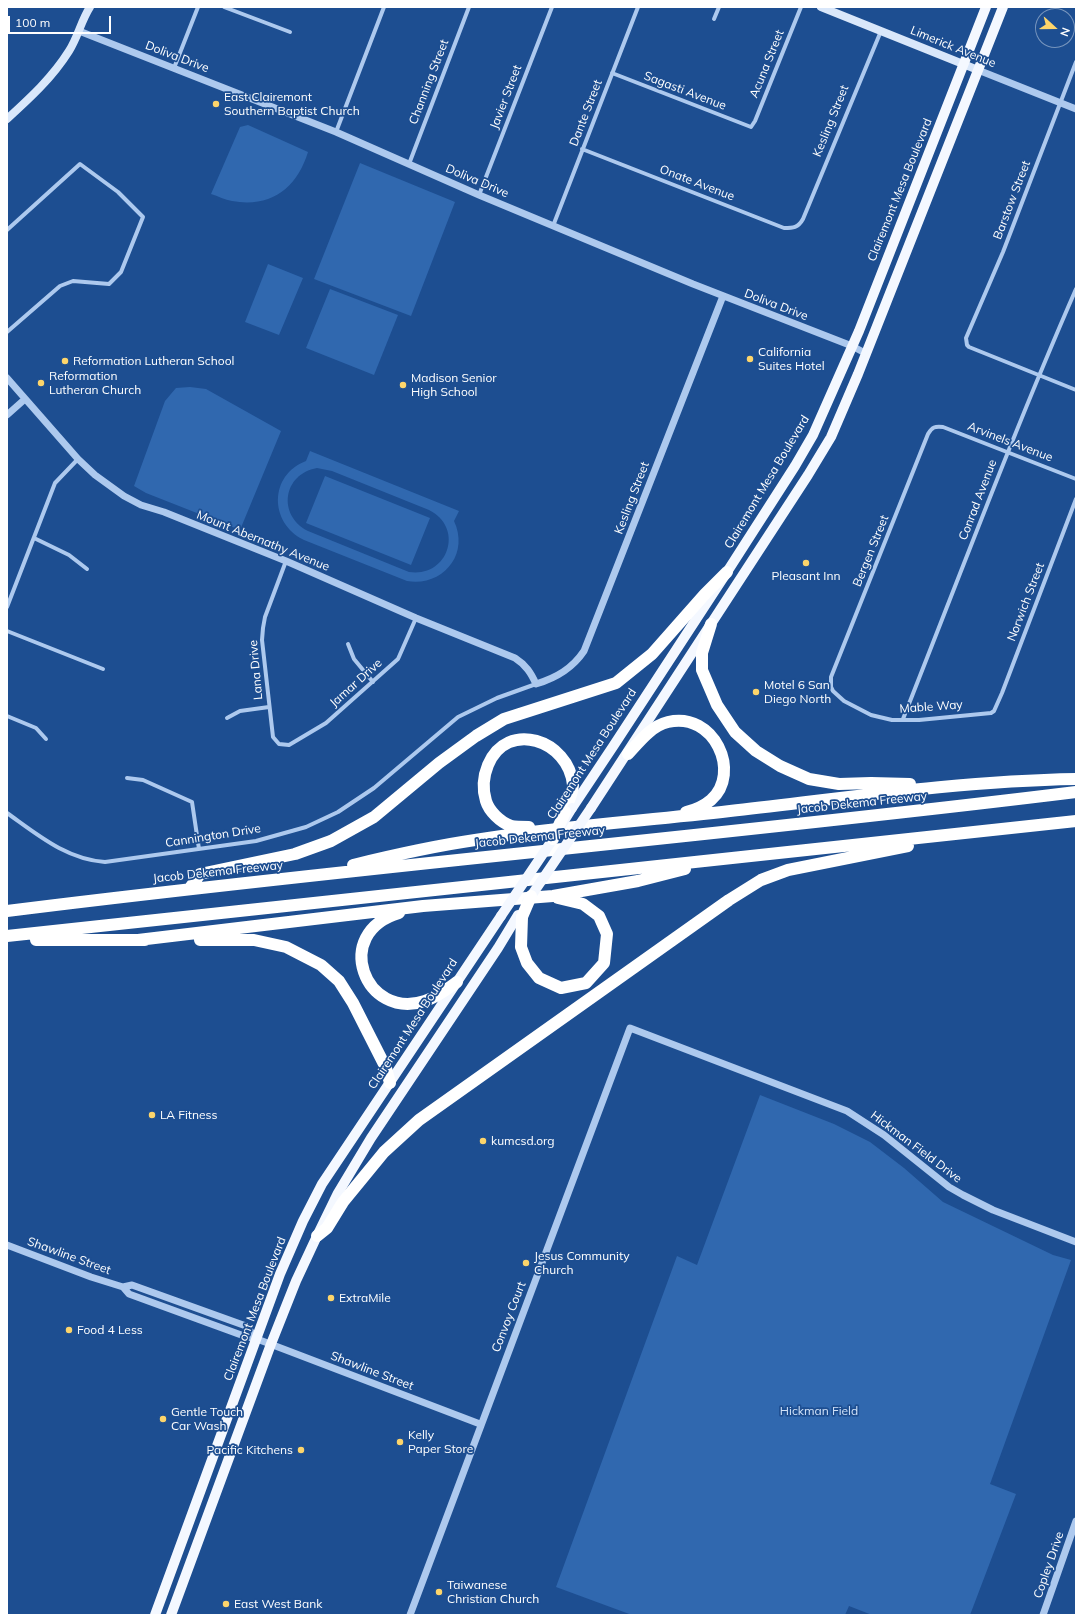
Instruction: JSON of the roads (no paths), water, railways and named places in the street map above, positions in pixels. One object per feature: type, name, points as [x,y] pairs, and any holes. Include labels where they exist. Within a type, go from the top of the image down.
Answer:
[{"type":"highway","points":[[190,888],[200,874],[295,854],[331,841],[374,817],[439,763],[476,736],[504,719],[616,684],[652,654],[705,594],[727,572]]},
{"type":"highway","points":[[711,624],[702,652],[702,670],[717,705],[735,732],[756,751],[780,766],[810,779],[839,784],[871,783],[953,786]]},
{"type":"highway","points":[[628,754],[652,729],[667,722],[677,721],[688,721],[703,728],[713,737],[719,747],[724,767],[723,778],[718,790],[711,800],[688,811],[652,820]]},
{"type":"highway","points":[[520,739],[534,740],[548,746],[559,754],[568,765],[573,787],[568,810],[553,834],[511,826],[497,818],[486,802],[483,790],[483,776],[496,751],[507,743],[520,739]]},
{"type":"highway","points":[[302,877],[416,850],[477,839],[553,834],[652,820],[953,786],[1076,779]]},
{"type":"highway","name":"Jacob Dekema Freeway","points":[[7,911],[190,888],[946,808],[1076,792]]},
{"type":"highway","points":[[7,936],[1076,821]]},
{"type":"highway","points":[[317,1236],[327,1228],[343,1202],[369,1169],[384,1152],[419,1120],[729,900],[761,880],[788,870],[982,831]]},
{"type":"highway","points":[[138,940],[423,906],[553,896],[638,881],[729,858]]},
{"type":"highway","points":[[531,896],[520,916],[521,947],[527,963],[539,978],[561,988],[586,983],[604,963],[607,934],[599,916],[583,904],[553,896]]},
{"type":"highway","points":[[423,906],[387,917],[371,930],[364,942],[361,957],[366,978],[382,996],[406,1004],[426,1000],[439,994],[457,982]]},
{"type":"highway","points":[[7,939],[254,940],[286,947],[321,965],[339,981],[353,1003],[386,1068],[390,1083]]},
{"type":"main road","points":[[7,119],[40,89],[70,50],[90,7]]},
{"type":"main road","name":"Limerick Avenue","points":[[821,7],[978,70]]},
{"type":"main road","name":"Clairemont Mesa Boulevard","points":[[568,810],[614,745],[727,572],[795,466],[813,435],[852,346],[986,7]]},
{"type":"main road","points":[[531,896],[628,754],[819,458],[831,437],[858,374],[865,353],[1003,7]]},
{"type":"main road","name":"Clairemont Mesa Boulevard","points":[[155,1615],[280,1274],[303,1221],[322,1184],[501,916],[553,834]]},
{"type":"main road","points":[[171,1615],[271,1344],[296,1281],[338,1193],[371,1138],[520,916]]},
{"type":"street","points":[[174,68],[198,7]]},
{"type":"street","points":[[224,7],[290,32]]},
{"type":"street","points":[[336,132],[384,7]]},
{"type":"street","name":"Channing Street","points":[[409,164],[469,7]]},
{"type":"street","name":"Javier Street","points":[[479,195],[552,7]]},
{"type":"street","name":"Dante Street","points":[[553,226],[638,7]]},
{"type":"street","points":[[714,18],[719,7]]},
{"type":"street","name":"Acuna Street","points":[[751,127],[755,121],[801,7]]},
{"type":"street","name":"Doliva Drive","points":[[79,31],[336,132],[553,226],[723,296],[852,346],[865,353]]},
{"type":"street","name":"Kesling Street","points":[[803,220],[881,31]]},
{"type":"street","name":"Barstow Street","points":[[1038,376],[969,347],[967,345],[966,338],[1003,252],[1076,62]]},
{"type":"street","name":"Limerick Avenue","points":[[978,70],[1076,109]]},
{"type":"street","name":"Sagasti Avenue","points":[[612,74],[751,127]]},
{"type":"street","name":"Onate Avenue","points":[[582,149],[784,228],[795,228],[803,220]]},
{"type":"street","points":[[7,230],[80,164],[118,192],[143,217],[121,272],[109,284],[73,282],[60,286],[7,332]]},
{"type":"street","name":"Conrad Avenue","points":[[904,719],[1007,452],[1076,289]]},
{"type":"street","name":"Kesling Street","points":[[536,684],[549,680],[566,671],[577,662],[584,651],[723,296]]},
{"type":"street","points":[[1038,376],[1076,390]]},
{"type":"street","name":"Mount Abernathy Avenue","points":[[7,378],[78,459],[95,475],[124,496],[141,505],[164,512],[515,658],[522,662],[530,671],[536,684]]},
{"type":"street","points":[[7,415],[25,399]]},
{"type":"street","name":"Arvinels Avenue","points":[[935,426],[943,427],[1076,479]]},
{"type":"street","name":"Bergen Street","points":[[831,687],[831,677],[928,434],[935,426]]},
{"type":"street","points":[[7,607],[55,483],[78,459]]},
{"type":"street","name":"Norwich Street","points":[[994,710],[1076,500]]},
{"type":"street","points":[[34,538],[69,555],[87,569]]},
{"type":"street","name":"Lana Drive","points":[[286,562],[265,617],[262,640],[273,737],[279,744],[289,745]]},
{"type":"street","name":"Jamar Drive","points":[[289,745],[326,723],[398,659],[416,618]]},
{"type":"street","points":[[7,631],[103,669]]},
{"type":"street","points":[[348,644],[354,659],[373,682]]},
{"type":"street","name":"Cannington Drive","points":[[7,813],[59,849],[89,861],[105,862],[256,841],[306,827],[338,812],[374,788],[458,717],[496,698],[536,684]]},
{"type":"street","name":"Mable Way","points":[[831,687],[833,691],[844,701],[871,715],[892,720],[919,720],[962,716],[991,713],[994,710]]},
{"type":"street","points":[[227,718],[240,711],[269,707]]},
{"type":"street","points":[[7,716],[36,728],[46,739]]},
{"type":"street","points":[[127,778],[143,780],[192,802],[199,849]]},
{"type":"street","name":"Hickman Field Drive","points":[[630,1028],[847,1111],[884,1135],[949,1187],[992,1210],[1076,1242]]},
{"type":"street","name":"Convoy Court","points":[[410,1615],[480,1424],[630,1028]]},
{"type":"street","name":"Shawline Street","points":[[7,1244],[91,1277],[123,1287],[132,1285],[246,1326],[256,1339]]},
{"type":"street","name":"Shawline Street","points":[[123,1287],[129,1294],[164,1308],[271,1344],[480,1424]]},
{"type":"street","name":"Copley Drive","points":[[1043,1615],[1076,1522]]},
{"type":"place","name":"East Clairemont Southern Baptist Church","points":[[216,104]]},
{"type":"place","name":"California Suites Hotel","points":[[750,359]]},
{"type":"place","name":"Reformation Lutheran School","points":[[65,361]]},
{"type":"place","name":"Reformation Lutheran Church","points":[[41,383]]},
{"type":"place","name":"Madison Senior High School","points":[[403,385]]},
{"type":"place","name":"Pleasant Inn","points":[[806,563]]},
{"type":"place","name":"Motel 6 San Diego North","points":[[756,692]]},
{"type":"place","name":"LA Fitness","points":[[152,1115]]},
{"type":"place","name":"kumcsd.org","points":[[483,1141]]},
{"type":"place","name":"Jesus Community Church","points":[[526,1263]]},
{"type":"place","name":"ExtraMile","points":[[331,1298]]},
{"type":"place","name":"Food 4 Less","points":[[69,1330]]},
{"type":"place","name":"Gentle Touch Car Wash","points":[[163,1419]]},
{"type":"place","name":"Kelly Paper Store","points":[[400,1442]]},
{"type":"place","name":"Pacific Kitchens","points":[[301,1450]]},
{"type":"place","name":"Taiwanese Christian Church","points":[[439,1592]]},
{"type":"place","name":"East West Bank","points":[[226,1604]]},
{"type":"park label","name":"Hickman Field","points":[[819,1411]]}]
